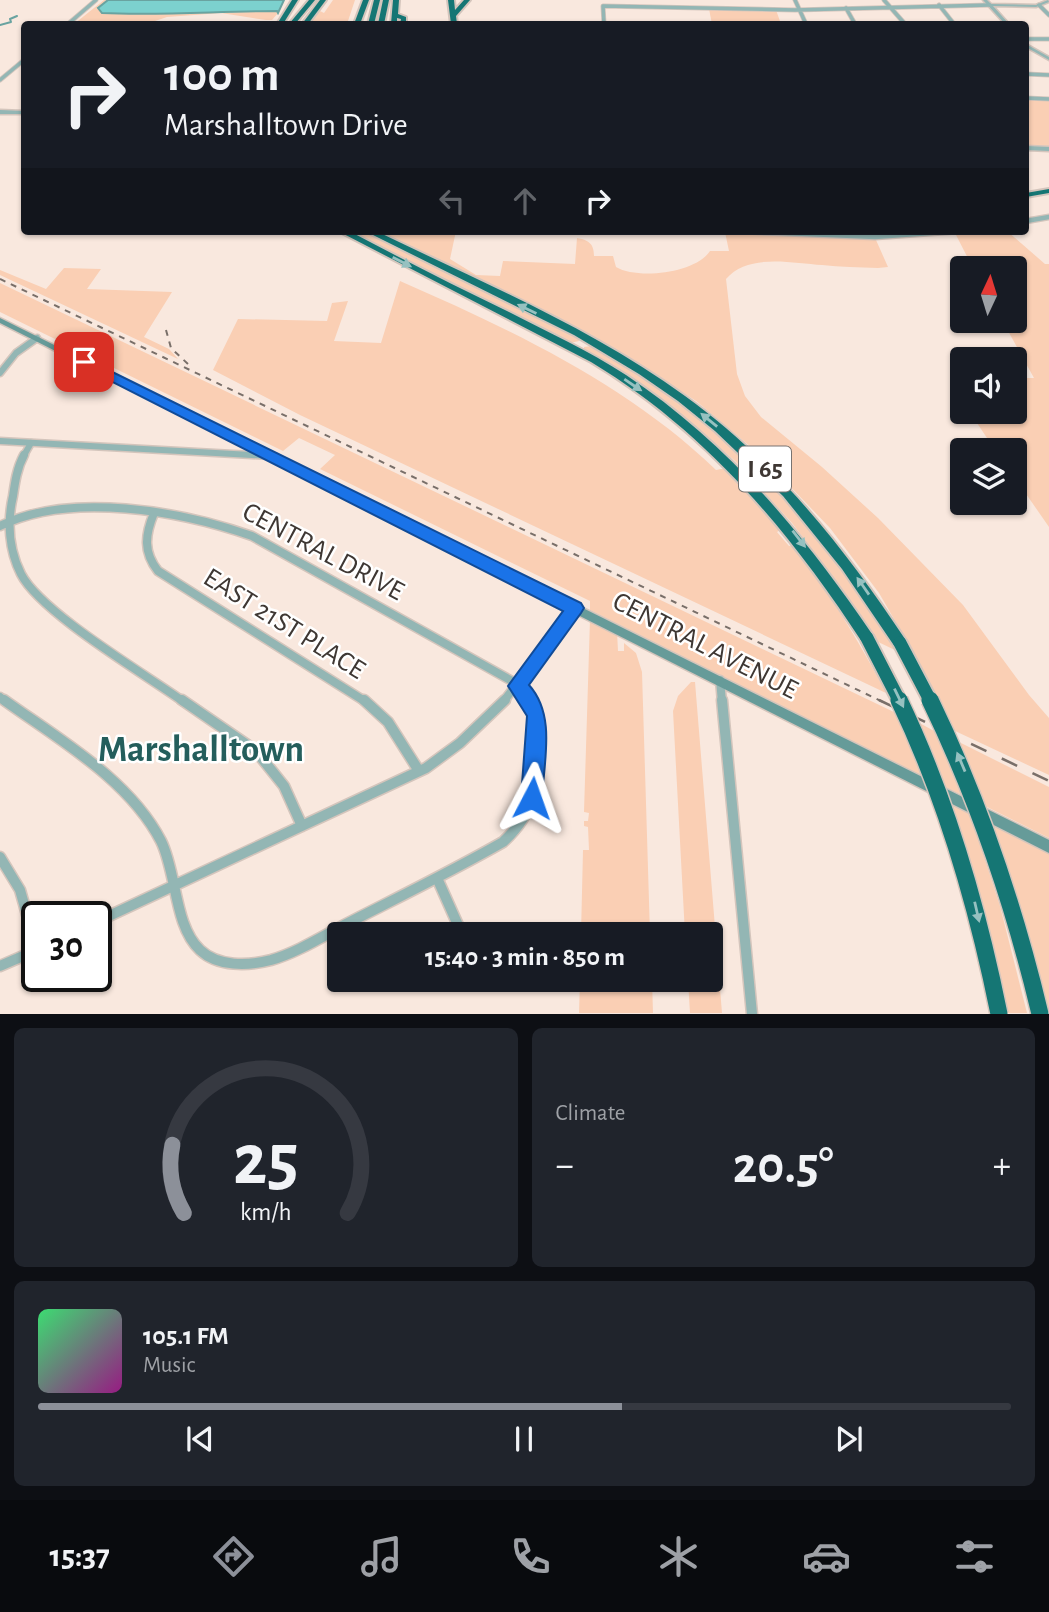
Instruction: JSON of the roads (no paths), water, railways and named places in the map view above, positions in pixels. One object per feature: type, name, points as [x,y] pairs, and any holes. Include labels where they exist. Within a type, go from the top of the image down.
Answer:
[{"type":"highway","points":[[280,21],[288,0]]},
{"type":"highway","points":[[281,21],[296,0]]},
{"type":"highway","points":[[291,21],[296,0]]},
{"type":"highway","points":[[293,21],[315,0]]},
{"type":"highway","points":[[300,21],[315,0]]},
{"type":"highway","points":[[307,21],[323,0]]},
{"type":"highway","points":[[358,21],[366,0]]},
{"type":"highway","points":[[372,21],[377,0]]},
{"type":"highway","points":[[382,21],[386,0]]},
{"type":"highway","points":[[395,21],[396,0]]},
{"type":"highway","points":[[448,0],[451,21]]},
{"type":"highway","points":[[448,0],[452,21]]},
{"type":"highway","points":[[453,16],[467,0]]},
{"type":"highway","points":[[1029,194],[1049,191]]},
{"type":"highway","points":[[1029,202],[1049,199]]},
{"type":"highway","name":"I 65","points":[[350,235],[575,349],[634,385],[688,425],[733,466],[783,519],[816,560],[867,638],[916,733],[955,835],[975,901],[999,1013]]},
{"type":"highway","name":"I 65","points":[[377,235],[599,346],[644,372],[703,415],[752,456],[823,532],[900,643],[951,741],[989,830],[1014,906],[1040,1013]]},
{"type":"main road","name":"CENTRAL AVENUE","points":[[0,320],[1049,847]]},
{"type":"street","points":[[72,21],[96,0]]},
{"type":"street","points":[[607,0],[607,6]]},
{"type":"street","points":[[795,0],[804,21]]},
{"type":"street","points":[[884,0],[903,21]]},
{"type":"street","points":[[985,0],[1004,21]]},
{"type":"street","points":[[604,21],[603,6],[799,10],[1039,5],[1049,1]]},
{"type":"street","points":[[939,5],[952,21]]},
{"type":"street","points":[[1039,5],[1049,15]]},
{"type":"street","points":[[846,8],[853,21]]},
{"type":"street","points":[[1029,39],[1049,39]]},
{"type":"street","points":[[1029,48],[1049,59]]},
{"type":"street","points":[[0,80],[21,62]]},
{"type":"street","points":[[1029,74],[1049,75]]},
{"type":"street","points":[[1029,98],[1049,99]]},
{"type":"street","points":[[0,113],[21,113]]},
{"type":"street","points":[[1029,148],[1049,149]]},
{"type":"street","points":[[1029,220],[1049,217]]},
{"type":"street","points":[[821,235],[893,235]]},
{"type":"street","points":[[0,373],[16,353],[37,338]]},
{"type":"street","points":[[0,441],[270,456]]},
{"type":"street","points":[[31,443],[19,464],[9,519],[9,537],[18,569],[41,600],[246,742],[285,786],[302,826]]},
{"type":"street","name":"CENTRAL DRIVE","points":[[9,519],[43,509],[64,508],[154,513],[202,519],[252,536],[509,679],[517,686]]},
{"type":"street","name":"EAST 21ST PLACE","points":[[154,513],[145,543],[147,557],[158,571],[364,700],[388,722],[419,771]]},
{"type":"street","points":[[0,526],[9,519]]},
{"type":"street","points":[[112,915],[419,771],[472,733],[517,686],[575,608]]},
{"type":"street","points":[[720,680],[752,1013]]},
{"type":"street","points":[[0,697],[132,801],[161,842],[185,928],[197,948],[216,960],[243,965],[283,956],[437,878],[503,842],[516,830],[526,815],[532,794],[537,720],[531,701],[517,686]]},
{"type":"street","points":[[0,857],[12,874],[24,901]]},
{"type":"street","points":[[437,878],[457,922]]},
{"type":"street","points":[[0,966],[21,957]]},
{"type":"water","points":[[108,0],[284,0],[278,13],[102,13],[98,8]]},
{"type":"waterway","points":[[0,25],[11,22],[10,19],[17,16]]},
{"type":"railway","points":[[0,279],[883,702]]},
{"type":"railway","points":[[166,330],[171,348],[189,365]]},
{"type":"railway","points":[[879,700],[1049,781]]},
{"type":"district","name":"Marshalltown","points":[[201,749]]}]
